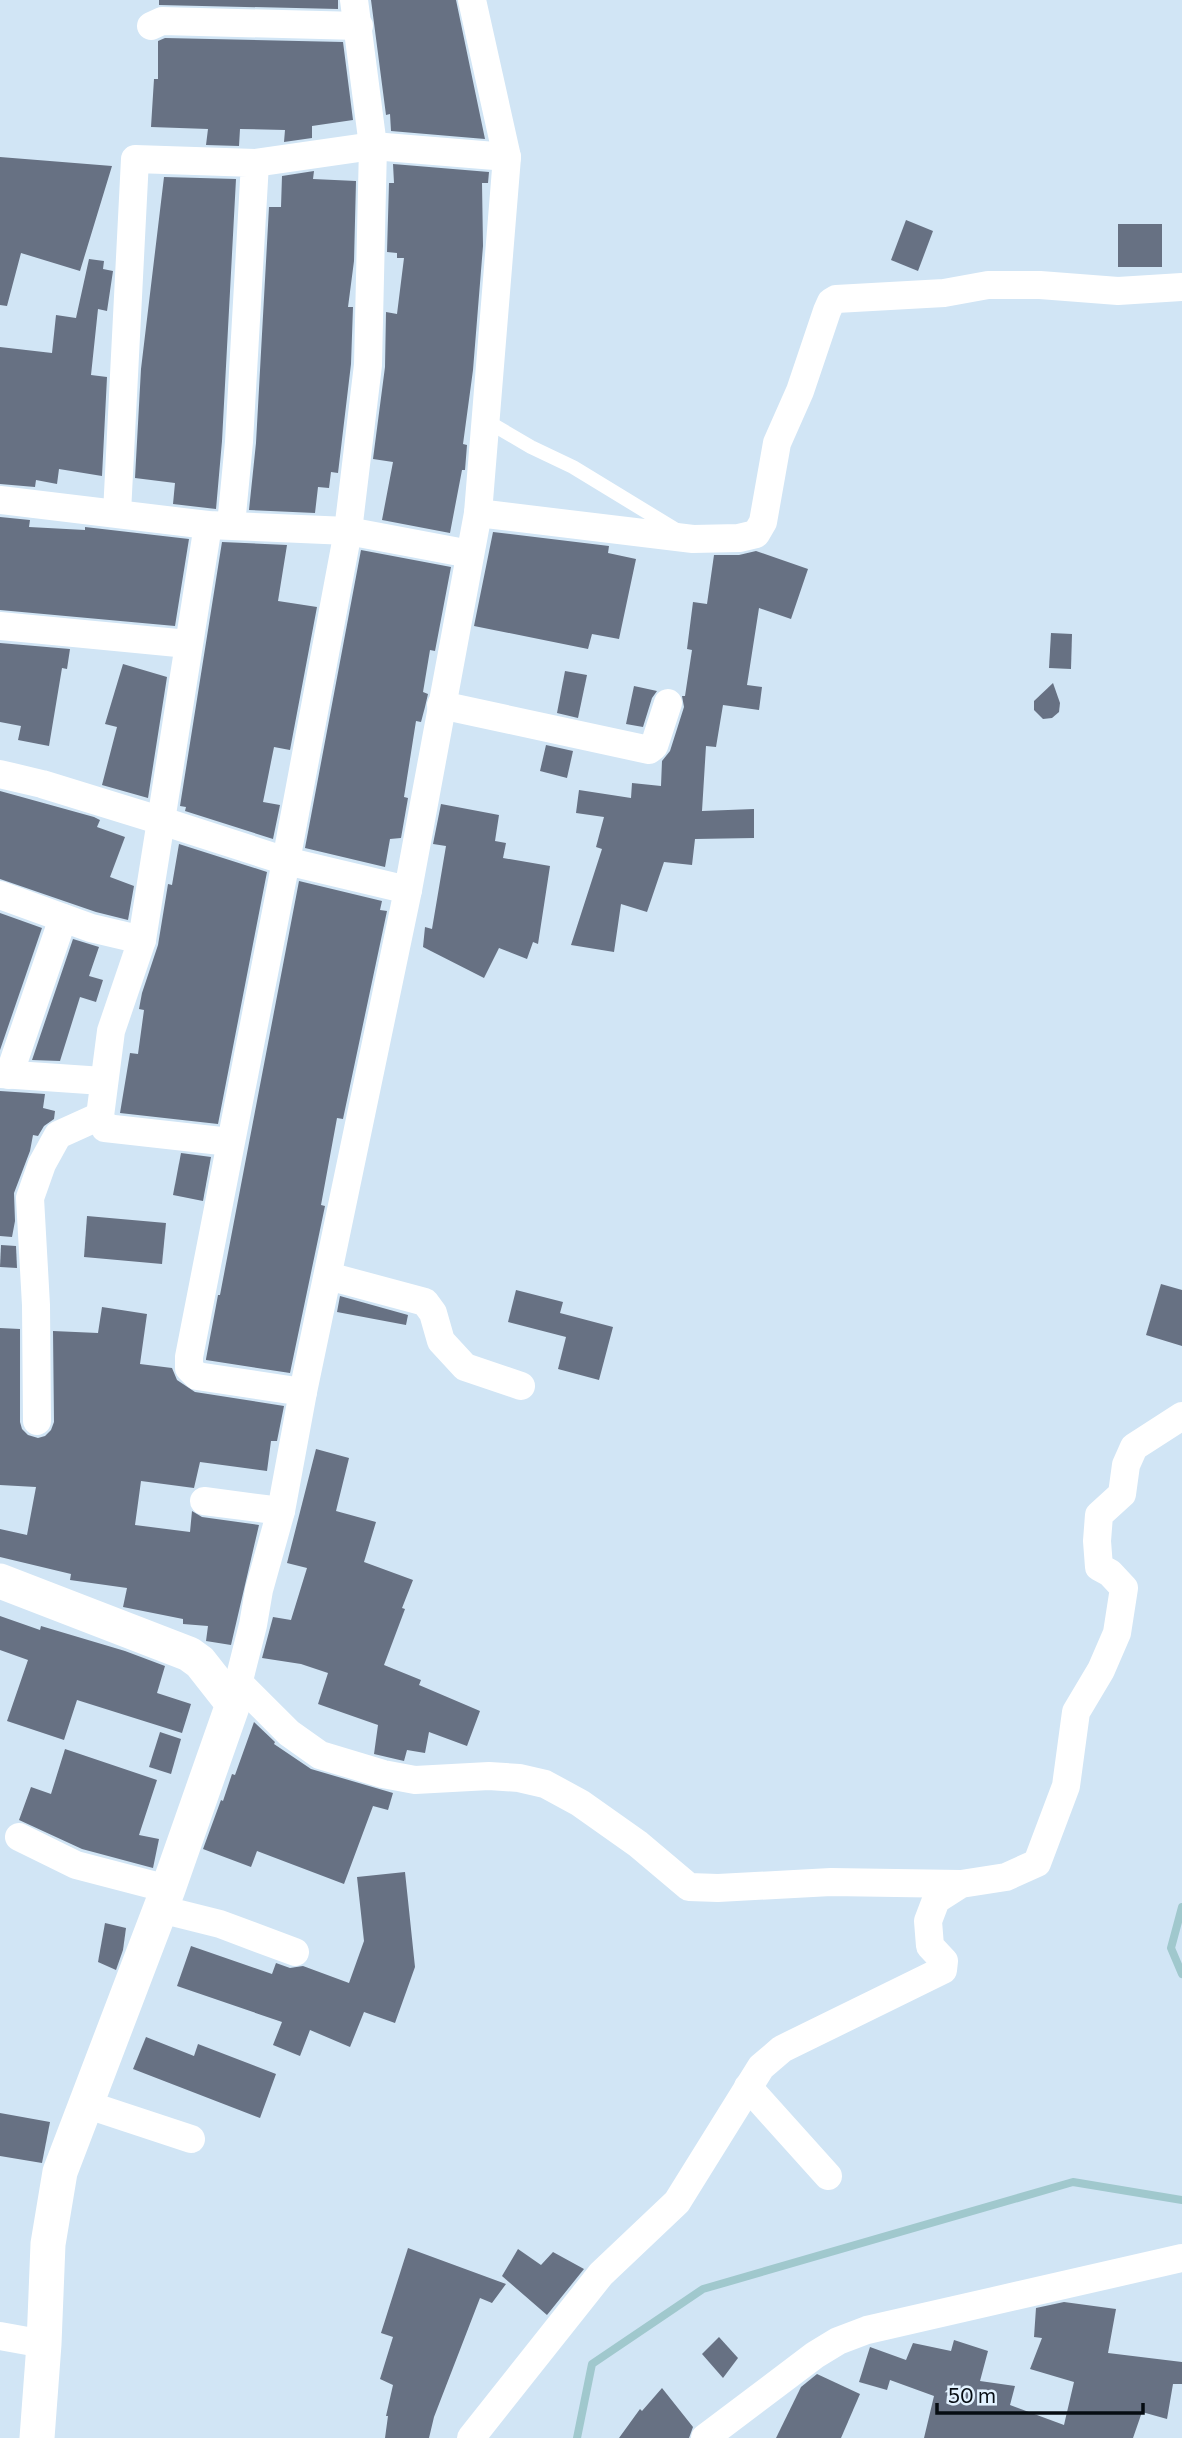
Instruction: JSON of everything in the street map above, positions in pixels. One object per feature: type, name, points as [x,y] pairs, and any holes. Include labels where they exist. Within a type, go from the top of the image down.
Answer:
[{"type":"street","points":[[37,2438],[44,2344],[47,2244],[60,2172],[164,1899],[236,1693],[259,1590],[281,1511],[303,1392],[408,890],[440,705],[478,513],[507,157],[472,0]]},
{"type":"street","points":[[151,26],[162,21],[357,13],[363,81],[373,146],[368,365],[348,531],[189,1357],[190,1368],[197,1376],[303,1392]]},
{"type":"street","points":[[117,513],[135,159],[255,163],[373,146],[507,157]]},
{"type":"street","points":[[230,1142],[105,1128],[100,1116],[111,1031],[142,940],[188,644],[239,442],[255,163]]},
{"type":"street","points":[[478,513],[693,539],[738,538],[756,534],[763,522],[777,443],[800,391],[827,311],[831,302],[836,299],[944,292],[988,285],[1040,285],[1118,291],[1182,287]]},
{"type":"street","points":[[0,500],[220,525],[348,531],[470,554]]},
{"type":"street","points":[[0,626],[188,644]]},
{"type":"street","points":[[440,705],[649,750],[654,746],[668,703]]},
{"type":"street","points":[[0,774],[42,784],[286,860],[408,890]]},
{"type":"street","points":[[0,895],[91,928],[142,940]]},
{"type":"street","points":[[63,918],[4,1074],[103,1081]]},
{"type":"street","points":[[37,1422],[36,1305],[30,1198],[42,1164],[58,1135],[100,1116]]},
{"type":"street","points":[[328,1276],[425,1303],[433,1313],[441,1341],[465,1367],[521,1385]]},
{"type":"street","points":[[0,1580],[189,1654],[236,1693],[320,1755],[383,1774],[415,1780],[489,1776],[519,1778],[545,1784],[580,1803],[638,1844],[689,1887],[831,1882],[961,1884],[1006,1877],[1037,1863],[1066,1786],[1076,1712],[1101,1670],[1117,1633],[1124,1588],[1111,1573],[1099,1567],[1099,1516],[1122,1494],[1126,1465],[1134,1447],[1182,1416]]},
{"type":"street","points":[[204,1501],[281,1511]]},
{"type":"street","points":[[19,1837],[76,1865],[295,1952]]},
{"type":"street","points":[[471,2438],[601,2274],[677,2202],[761,2067],[782,2049],[943,1970],[944,1961],[930,1946],[928,1921],[936,1900],[961,1884]]},
{"type":"street","points":[[748,2087],[828,2176]]},
{"type":"street","points":[[85,2104],[191,2139]]},
{"type":"street","points":[[705,2438],[815,2355],[838,2341],[867,2330],[1182,2258]]},
{"type":"street","points":[[0,2336],[44,2344]]},
{"type":"lane","points":[[485,419],[531,447],[573,467],[693,539]]},
{"type":"building","points":[[159,0],[338,0],[338,9],[159,5]]},
{"type":"building","points":[[371,0],[456,0],[485,139],[391,131],[390,114],[386,115]]},
{"type":"building","points":[[165,38],[343,42],[353,120],[312,126],[312,138],[284,142],[285,130],[240,129],[239,146],[206,145],[208,129],[151,127],[154,79],[158,79],[158,41]]},
{"type":"building","points":[[0,157],[112,166],[80,271],[21,253],[7,306],[0,305]]},
{"type":"building","points":[[393,164],[489,172],[488,183],[482,183],[483,246],[473,370],[463,444],[467,445],[465,470],[462,470],[450,533],[382,520],[393,462],[373,459],[385,367],[386,312],[397,314],[404,258],[397,258],[397,253],[387,252],[389,183],[394,183]]},
{"type":"building","points":[[314,171],[313,179],[356,181],[354,261],[348,307],[353,307],[351,364],[338,473],[331,472],[329,488],[318,487],[315,513],[249,510],[256,443],[269,207],[281,207],[282,176]]},
{"type":"building","points":[[164,177],[236,179],[216,509],[173,504],[175,483],[135,478],[141,369]]},
{"type":"building","points":[[906,220],[933,231],[918,271],[891,260]]},
{"type":"building","points":[[1118,224],[1162,224],[1162,267],[1118,267]]},
{"type":"building","points":[[89,259],[104,261],[103,269],[113,271],[107,311],[98,309],[91,375],[107,377],[102,476],[59,469],[57,484],[36,480],[35,487],[0,484],[0,347],[52,353],[56,315],[76,318]]},
{"type":"building","points":[[0,517],[30,520],[29,527],[85,530],[85,527],[189,539],[175,626],[0,610]]},
{"type":"building","points":[[493,532],[609,546],[608,553],[636,559],[619,639],[592,634],[588,649],[474,626]]},
{"type":"building","points":[[222,542],[287,545],[278,601],[317,607],[290,750],[274,747],[263,802],[280,805],[273,839],[185,811],[186,807],[180,806]]},
{"type":"building","points":[[361,550],[451,567],[435,651],[430,650],[423,692],[428,694],[421,722],[416,721],[404,797],[408,798],[401,838],[390,839],[385,867],[305,848]]},
{"type":"building","points":[[756,551],[808,569],[791,619],[759,608],[747,685],[762,687],[759,710],[723,705],[716,747],[706,746],[702,811],[754,809],[754,838],[695,839],[692,865],[664,862],[647,912],[621,904],[614,952],[571,945],[602,849],[596,847],[604,817],[576,813],[579,790],[631,798],[632,783],[661,786],[662,761],[670,751],[684,707],[682,696],[685,696],[692,650],[687,649],[693,602],[707,604],[714,555],[739,555]]},
{"type":"building","points":[[1051,633],[1072,634],[1071,669],[1049,668]]},
{"type":"building","points":[[0,643],[70,649],[67,669],[62,668],[49,746],[18,740],[21,726],[0,722]]},
{"type":"building","points":[[123,664],[167,677],[148,798],[102,785],[117,727],[105,724]]},
{"type":"building","points":[[565,671],[587,675],[578,718],[557,713]]},
{"type":"building","points":[[1053,683],[1060,703],[1059,712],[1052,718],[1043,719],[1034,710],[1034,701]]},
{"type":"building","points":[[634,686],[657,691],[652,698],[643,727],[626,724]]},
{"type":"building","points":[[546,745],[573,751],[567,778],[540,771]]},
{"type":"building","points":[[0,791],[94,817],[100,820],[97,827],[125,837],[110,877],[134,886],[128,920],[96,912],[0,879]]},
{"type":"building","points":[[441,804],[499,815],[495,841],[506,843],[503,858],[550,866],[538,944],[533,942],[527,959],[499,948],[484,978],[423,947],[425,927],[432,929],[446,846],[433,844]]},
{"type":"building","points":[[179,844],[267,872],[218,1124],[120,1113],[130,1053],[138,1054],[144,1010],[139,1009],[142,993],[158,945],[168,884],[172,885]]},
{"type":"building","points":[[299,881],[382,901],[380,910],[387,911],[343,1119],[337,1118],[321,1205],[325,1206],[290,1373],[206,1359]]},
{"type":"building","points":[[0,913],[42,928],[0,1050]]},
{"type":"building","points":[[73,939],[99,947],[89,976],[103,980],[96,1002],[80,997],[60,1061],[32,1060]]},
{"type":"building","points":[[0,1091],[45,1094],[43,1108],[55,1111],[54,1119],[44,1126],[38,1136],[33,1135],[30,1151],[14,1193],[15,1221],[12,1237],[0,1236]]},
{"type":"building","points":[[181,1153],[211,1157],[203,1201],[173,1195]]},
{"type":"building","points":[[87,1216],[166,1223],[162,1264],[84,1257]]},
{"type":"building","points":[[1,1245],[16,1246],[17,1268],[0,1267]]},
{"type":"building","points":[[1161,1284],[1182,1290],[1182,1346],[1146,1335]]},
{"type":"building","points":[[516,1290],[563,1302],[560,1313],[613,1327],[599,1380],[558,1369],[566,1337],[508,1322]]},
{"type":"building","points":[[340,1296],[408,1315],[406,1325],[337,1312]]},
{"type":"building","points":[[102,1307],[147,1314],[140,1364],[172,1368],[177,1380],[195,1392],[284,1406],[277,1441],[271,1441],[267,1471],[200,1462],[194,1488],[141,1481],[135,1525],[190,1532],[192,1511],[202,1517],[259,1525],[231,1645],[206,1641],[208,1626],[183,1624],[183,1619],[123,1607],[127,1588],[70,1580],[71,1574],[0,1557],[0,1529],[27,1535],[36,1487],[0,1485],[0,1328],[20,1329],[20,1422],[28,1435],[38,1438],[51,1430],[54,1422],[53,1331],[98,1333]]},
{"type":"building","points":[[316,1449],[349,1458],[336,1511],[376,1522],[364,1562],[413,1580],[384,1665],[421,1680],[419,1685],[480,1711],[467,1746],[429,1732],[425,1753],[407,1750],[404,1761],[374,1754],[378,1725],[318,1704],[328,1673],[301,1664],[262,1658],[273,1617],[291,1620],[307,1568],[287,1563]]},
{"type":"building","points":[[0,1616],[40,1630],[41,1626],[125,1651],[165,1666],[157,1693],[191,1704],[182,1733],[77,1700],[64,1740],[7,1721],[28,1660],[0,1650]]},
{"type":"building","points":[[254,1722],[274,1744],[311,1769],[393,1793],[388,1810],[373,1806],[344,1884],[257,1851],[251,1867],[203,1849],[232,1774],[235,1775]]},
{"type":"building","points":[[160,1732],[181,1739],[171,1774],[149,1767]]},
{"type":"building","points":[[65,1749],[157,1780],[139,1835],[159,1839],[153,1868],[82,1849],[19,1820],[31,1787],[51,1794]]},
{"type":"building","points":[[405,1872],[415,1967],[395,2023],[364,2012],[350,2047],[310,2030],[300,2056],[273,2045],[282,2022],[177,1986],[191,1946],[272,1974],[276,1963],[290,1968],[303,1966],[349,1983],[364,1941],[357,1877]]},
{"type":"building","points":[[105,1923],[126,1928],[123,1950],[116,1970],[98,1962]]},
{"type":"building","points":[[146,2037],[194,2056],[198,2044],[276,2074],[260,2118],[133,2069]]},
{"type":"building","points":[[0,2113],[50,2122],[42,2163],[0,2156]]},
{"type":"building","points":[[408,2248],[506,2284],[492,2303],[480,2298],[434,2417],[429,2438],[385,2438],[386,2416],[393,2385],[380,2379],[393,2337],[381,2333]]},
{"type":"building","points":[[518,2249],[541,2265],[553,2252],[584,2269],[547,2315],[502,2276]]},
{"type":"building","points":[[1064,2302],[1116,2309],[1108,2353],[1182,2362],[1182,2384],[1173,2384],[1167,2419],[1142,2412],[1133,2438],[924,2438],[934,2396],[890,2380],[887,2390],[859,2382],[870,2347],[906,2360],[913,2343],[951,2351],[954,2340],[988,2351],[980,2381],[1015,2386],[1010,2405],[1064,2425],[1074,2382],[1030,2369],[1042,2338],[1034,2337],[1036,2308]]},
{"type":"building","points":[[719,2337],[738,2358],[723,2378],[702,2354]]},
{"type":"building","points":[[817,2374],[860,2394],[841,2438],[776,2438],[801,2387]]},
{"type":"building","points":[[662,2388],[693,2427],[689,2438],[619,2438],[640,2409],[642,2411]]},
{"type":"waterway","points":[[1182,1907],[1171,1948],[1182,1974]]},
{"type":"waterway","points":[[577,2438],[592,2364],[703,2289],[1073,2182],[1182,2200]]}]
